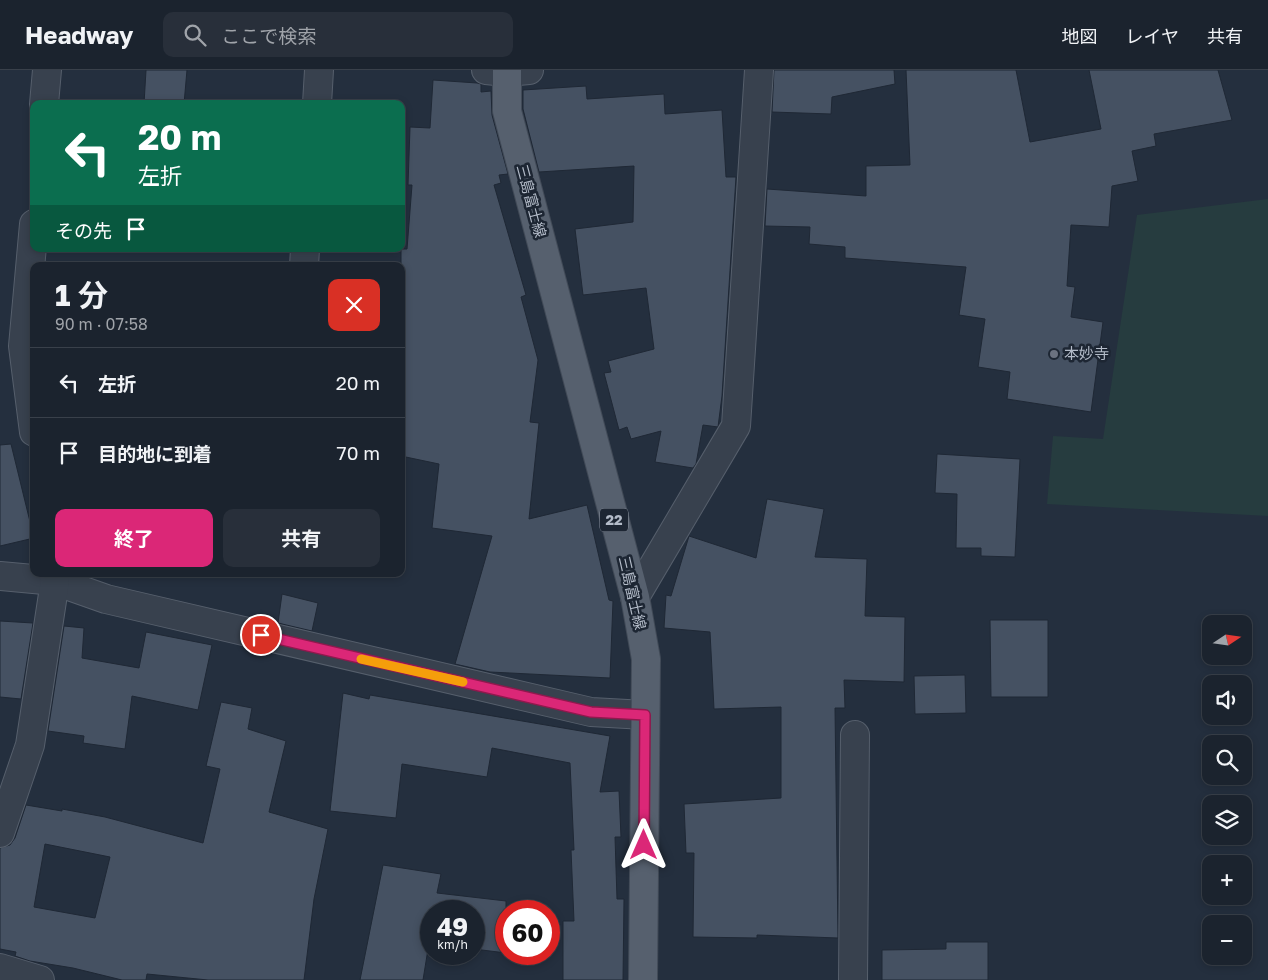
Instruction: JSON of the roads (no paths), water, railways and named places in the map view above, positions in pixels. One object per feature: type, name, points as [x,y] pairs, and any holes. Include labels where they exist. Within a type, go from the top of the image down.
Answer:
[{"type":"main road","name":"三島富士線","points":[[507,70],[507,111],[634,597],[646,659],[643,980]]},
{"type":"street","points":[[44,100],[47,70]]},
{"type":"street","points":[[316,100],[319,70]]},
{"type":"street","points":[[634,597],[736,426],[759,70]]},
{"type":"street","points":[[30,273],[24,346],[30,398]]},
{"type":"street","points":[[0,576],[30,577]]},
{"type":"street","points":[[0,833],[30,745],[54,577],[106,599],[591,712],[645,715]]},
{"type":"street","points":[[853,980],[855,735]]},
{"type":"street","points":[[0,968],[40,980]]},
{"type":"place","name":"本妙寺","points":[[1054,354]]}]
